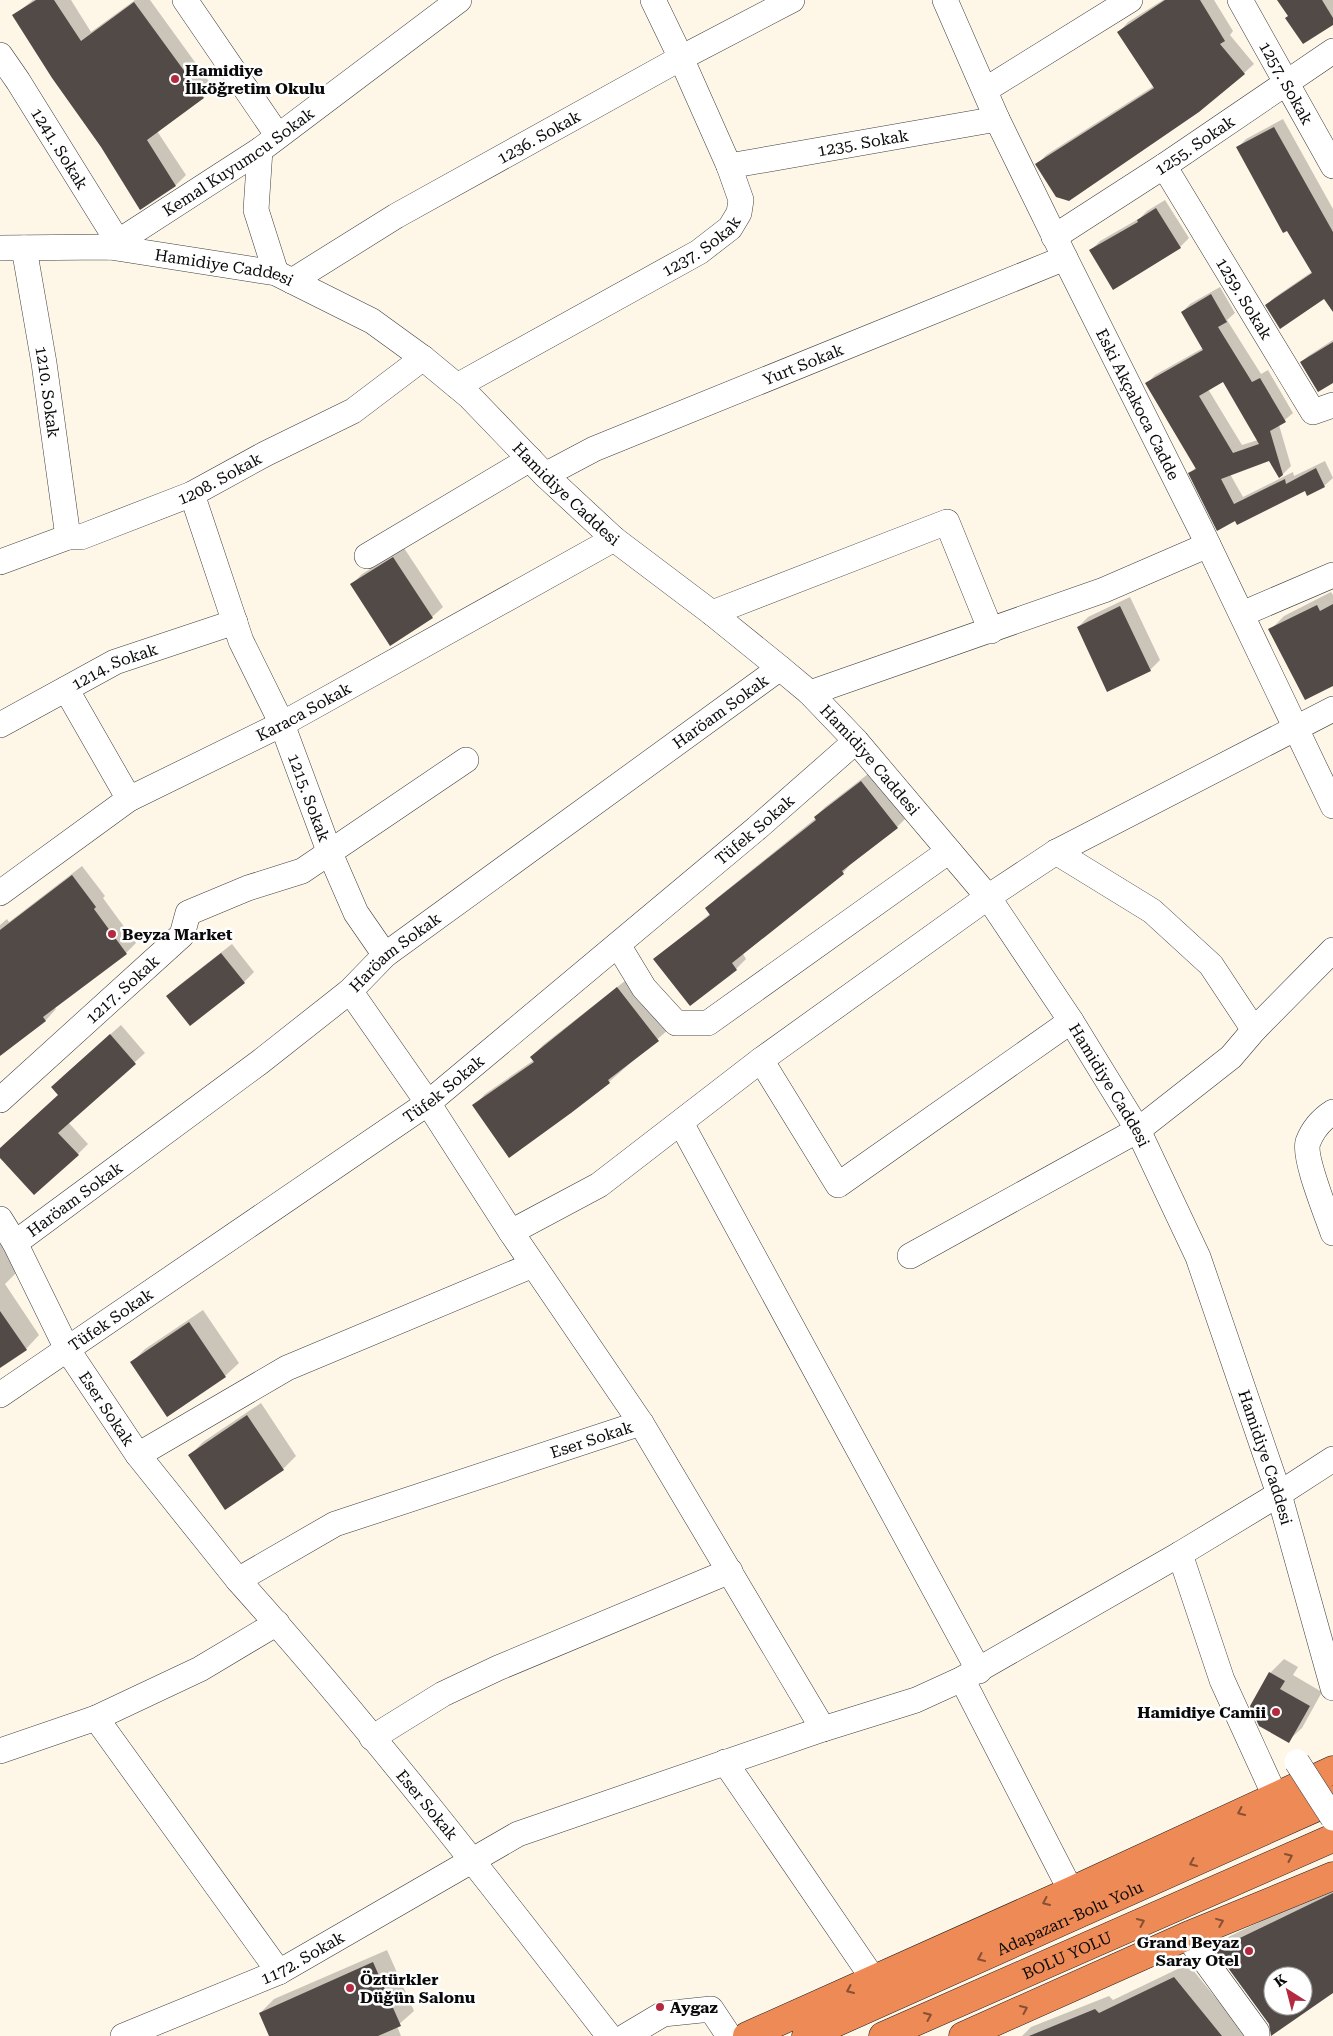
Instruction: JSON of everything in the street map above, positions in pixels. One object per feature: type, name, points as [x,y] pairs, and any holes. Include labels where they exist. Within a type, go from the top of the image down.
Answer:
[{"type":"highway","points":[[747,2036],[1071,1891],[1333,1770]]},
{"type":"highway","name":"Adapazarı-Bolu Yolu","points":[[806,2036],[1333,1800]]},
{"type":"highway","name":"BOLU YOLU","points":[[883,2036],[1333,1838]]},
{"type":"highway","points":[[963,2036],[995,2030],[1187,1936],[1333,1876]]},
{"type":"street","points":[[185,0],[269,143],[256,210],[284,277]]},
{"type":"street","name":"Kemal Kuyumcu Sokak","points":[[114,244],[269,143],[459,0]]},
{"type":"street","name":"1237. Sokak","points":[[457,386],[699,252],[730,228],[739,213],[741,200],[729,166],[653,0]]},
{"type":"street","name":"1236. Sokak","points":[[284,277],[681,58],[792,0]]},
{"type":"street","name":"Eski Akçakoca Cadde","points":[[945,0],[997,119],[1242,614],[1333,806]]},
{"type":"street","points":[[985,90],[1130,0]]},
{"type":"street","name":"1257. Sokak","points":[[1240,0],[1333,166]]},
{"type":"street","name":"1255. Sokak","points":[[1059,247],[1164,166],[1333,51]]},
{"type":"street","name":"1241. Sokak","points":[[0,56],[18,80],[114,244]]},
{"type":"street","name":"1235. Sokak","points":[[729,166],[997,119]]},
{"type":"street","name":"1259. Sokak","points":[[1164,166],[1312,412],[1333,406]]},
{"type":"street","name":"Hamidiye Caddesi","points":[[12,248],[114,244],[284,277],[372,321],[423,358],[469,396],[537,467],[614,539],[712,613],[810,693],[856,742],[988,897],[1071,1021],[1138,1130],[1198,1257],[1279,1494],[1333,1688]]},
{"type":"street","name":"Yurt Sokak","points":[[367,556],[537,467],[594,449],[1059,247]]},
{"type":"street","name":"1210. Sokak","points":[[12,248],[44,362],[68,538]]},
{"type":"street","name":"1208. Sokak","points":[[0,562],[68,538],[81,537],[192,494],[265,454],[353,411],[423,358]]},
{"type":"street","name":"1215. Sokak","points":[[192,494],[241,641],[282,724],[329,852],[356,913],[385,955]]},
{"type":"street","points":[[712,613],[948,522],[990,631]]},
{"type":"street","name":"Karaca Sokak","points":[[0,893],[129,799],[282,724],[614,539]]},
{"type":"street","points":[[810,693],[1104,590],[1208,545]]},
{"type":"street","points":[[1242,614],[1333,575]]},
{"type":"street","name":"1214. Sokak","points":[[0,724],[115,662],[235,622]]},
{"type":"street","name":"Haröam Sokak","points":[[15,1243],[260,1062],[350,991],[385,955],[780,668]]},
{"type":"street","points":[[66,689],[129,799]]},
{"type":"street","points":[[511,1232],[599,1185],[761,1060],[988,897],[1056,852],[1333,709]]},
{"type":"street","name":"Tüfek Sokak","points":[[0,1395],[428,1103],[757,828],[856,742]]},
{"type":"street","points":[[329,852],[466,760]]},
{"type":"street","points":[[618,945],[644,988],[676,1023],[708,1023],[949,851]]},
{"type":"street","name":"1217. Sokak","points":[[0,1100],[182,935],[188,913],[248,888],[302,870],[329,852]]},
{"type":"street","points":[[1056,852],[1152,911],[1211,965],[1254,1030]]},
{"type":"street","points":[[910,1256],[1138,1130],[1231,1057],[1254,1030],[1333,950]]},
{"type":"street","points":[[350,991],[428,1103],[511,1232],[641,1423],[823,1729]]},
{"type":"street","points":[[761,1060],[838,1186],[1071,1021]]},
{"type":"street","points":[[1333,1112],[1321,1120],[1308,1143],[1308,1160],[1333,1233]]},
{"type":"street","points":[[681,1123],[971,1675],[1071,1891]]},
{"type":"street","name":"Eser Sokak","points":[[0,1219],[15,1243],[67,1349],[138,1455],[238,1580],[277,1623],[473,1860],[609,2036]]},
{"type":"street","points":[[138,1455],[288,1368],[533,1265]]},
{"type":"street","name":"Eser Sokak","points":[[238,1580],[335,1524],[641,1423]]},
{"type":"street","name":"1172. Sokak","points":[[124,2036],[279,1972],[518,1834],[823,1729],[916,1700],[971,1675],[1180,1554],[1333,1459]]},
{"type":"street","points":[[1180,1554],[1222,1680],[1275,1796]]},
{"type":"street","points":[[372,1738],[451,1690],[498,1668],[730,1572]]},
{"type":"street","points":[[0,1751],[96,1718],[200,1669],[277,1623]]},
{"type":"street","points":[[96,1718],[279,1972]]},
{"type":"street","points":[[726,1762],[874,1980]]},
{"type":"street","points":[[1297,1762],[1333,1818]]},
{"type":"street","points":[[1187,1936],[1257,2032],[1257,2036]]},
{"type":"street","points":[[626,2036],[663,2014],[712,2009],[729,2036]]},
{"type":"building","points":[[36,0],[54,0],[81,41],[134,2],[204,98],[147,140],[176,186],[140,210],[101,147],[52,78],[12,15]]},
{"type":"building","points":[[1165,0],[1200,0],[1225,41],[1220,44],[1245,74],[1199,112],[1069,201],[1056,197],[1035,164],[1154,88],[1117,32]]},
{"type":"building","points":[[1277,0],[1322,0],[1333,18],[1333,25],[1303,44],[1285,18],[1288,16]]},
{"type":"building","points":[[1274,127],[1333,232],[1333,312],[1324,299],[1280,329],[1265,305],[1312,273],[1287,231],[1283,233],[1236,147]]},
{"type":"building","points":[[1156,208],[1181,248],[1113,290],[1089,250],[1138,222],[1137,220]]},
{"type":"building","points":[[1211,294],[1227,322],[1218,327],[1252,382],[1260,378],[1286,422],[1270,431],[1283,475],[1279,478],[1269,461],[1221,479],[1234,504],[1285,479],[1286,484],[1316,468],[1325,487],[1307,496],[1305,491],[1237,525],[1235,521],[1217,531],[1188,473],[1196,469],[1145,383],[1203,350],[1181,312]],"holes":[[[1223,382],[1259,444],[1233,453],[1199,396]]]},
{"type":"building","points":[[1333,342],[1333,383],[1318,392],[1300,362]]},
{"type":"building","points":[[393,557],[433,618],[390,646],[350,584]]},
{"type":"building","points":[[1333,604],[1333,686],[1305,700],[1268,629],[1317,605],[1320,611]]},
{"type":"building","points":[[1120,606],[1151,671],[1107,692],[1077,627]]},
{"type":"building","points":[[861,781],[898,828],[842,871],[844,874],[732,963],[737,970],[690,1006],[653,959],[710,915],[705,908],[816,820],[814,817]]},
{"type":"building","points":[[72,875],[127,954],[43,1017],[46,1021],[0,1056],[0,930]]},
{"type":"building","points":[[221,953],[245,983],[190,1026],[166,996]]},
{"type":"building","points":[[617,987],[659,1041],[608,1080],[610,1083],[509,1158],[472,1105],[534,1062],[530,1057]]},
{"type":"building","points":[[110,1034],[136,1064],[58,1133],[79,1155],[34,1195],[0,1158],[0,1148],[58,1095],[51,1087]]},
{"type":"building","points":[[0,1311],[27,1350],[0,1368]]},
{"type":"building","points":[[189,1322],[226,1377],[167,1417],[130,1362]]},
{"type":"building","points":[[247,1415],[284,1470],[225,1510],[188,1455]]},
{"type":"building","name":"Hamidiye Camii","points":[[1269,1672],[1285,1681],[1280,1689],[1310,1706],[1289,1743],[1259,1726],[1250,1706]]},
{"type":"building","points":[[1333,1893],[1333,1993],[1313,2007],[1313,1966],[1263,1966],[1263,2016],[1215,1950]]},
{"type":"building","name":"Öztürkler Düğün Salonu","points":[[373,1962],[401,2026],[378,2036],[269,2036],[259,2013]]},
{"type":"building","points":[[1174,1977],[1222,2036],[1029,2036],[1095,2009],[1099,2013]]},
{"type":"building","points":[[1263,2016],[1300,2016],[1271,2036],[1269,2024]]},
{"type":"place","name":"Hamidiye İlköğretim Okulu","points":[[175,79]]},
{"type":"place","name":"Beyza Market","points":[[112,934]]},
{"type":"place","name":"Hamidiye Camii","points":[[1276,1712]]},
{"type":"place","name":"Grand Beyaz Saray Otel","points":[[1249,1951]]},
{"type":"place","name":"Öztürkler Düğün Salonu","points":[[350,1988]]},
{"type":"place","name":"Aygaz","points":[[660,2007]]}]
